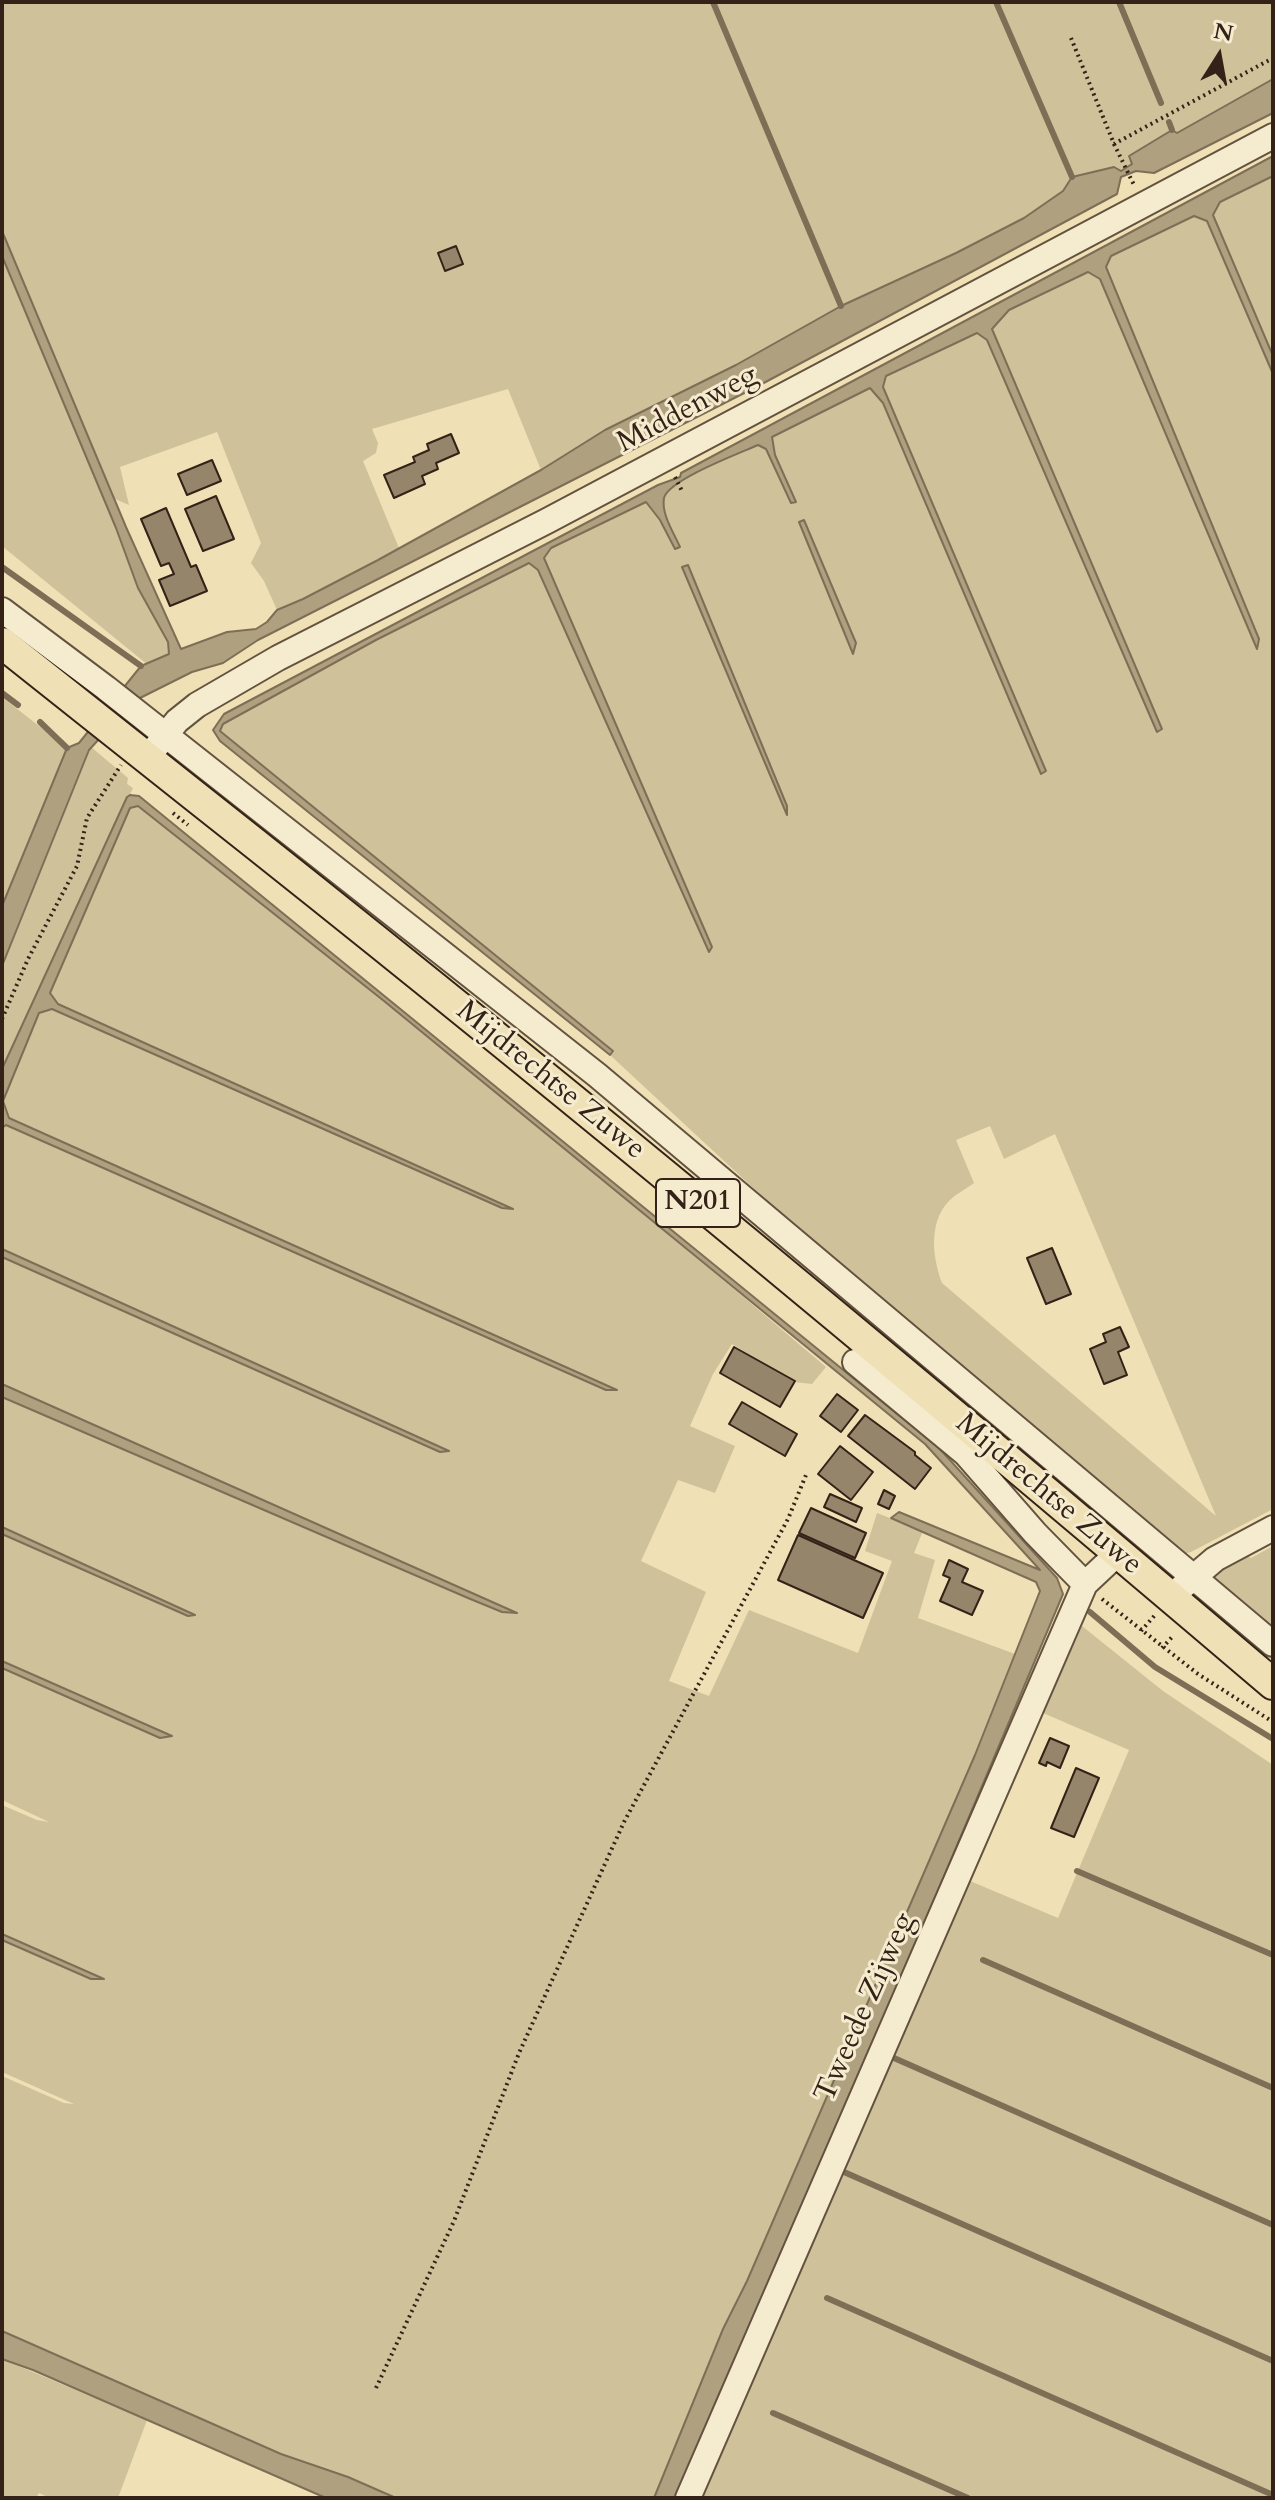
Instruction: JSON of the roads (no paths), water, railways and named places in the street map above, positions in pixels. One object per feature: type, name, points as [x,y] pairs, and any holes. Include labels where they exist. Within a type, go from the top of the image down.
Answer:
[{"type":"main road","name":"Mijdrechtse Zuwe","points":[[2,643],[95,697],[114,732],[145,753],[521,1057],[1273,1684]]},
{"type":"street","name":"Middenweg","points":[[145,753],[197,705],[278,658],[547,521],[1273,136]]},
{"type":"street","name":"Mijdrechtse Zuwe","points":[[2,610],[95,697],[139,715],[145,753],[597,1075],[1273,1644]]},
{"type":"street","name":"Mijdrechtse Zuwe","points":[[855,1362],[966,1454],[1035,1533],[1085,1584]]},
{"type":"street","points":[[1171,1598],[1192,1576],[1215,1559],[1273,1528]]},
{"type":"street","name":"Tweede Zijweg","points":[[688,2498],[1085,1584],[1117,1554]]},
{"type":"waterway","points":[[713,2],[841,306]]},
{"type":"waterway","points":[[996,2],[1072,177]]},
{"type":"waterway","points":[[1119,2],[1161,103]]},
{"type":"waterway","points":[[1169,122],[1172,130]]},
{"type":"waterway","points":[[2,567],[141,666]]},
{"type":"waterway","points":[[2,693],[18,705]]},
{"type":"waterway","points":[[40,722],[67,748]]},
{"type":"waterway","points":[[1090,1612],[1155,1667],[1273,1739]]},
{"type":"waterway","points":[[1077,1871],[1273,1955]]},
{"type":"waterway","points":[[983,1960],[1273,2088]]},
{"type":"waterway","points":[[894,2058],[1273,2225]]},
{"type":"waterway","points":[[844,2172],[1273,2361]]},
{"type":"waterway","points":[[827,2298],[1273,2495]]},
{"type":"waterway","points":[[773,2413],[968,2498]]}]
